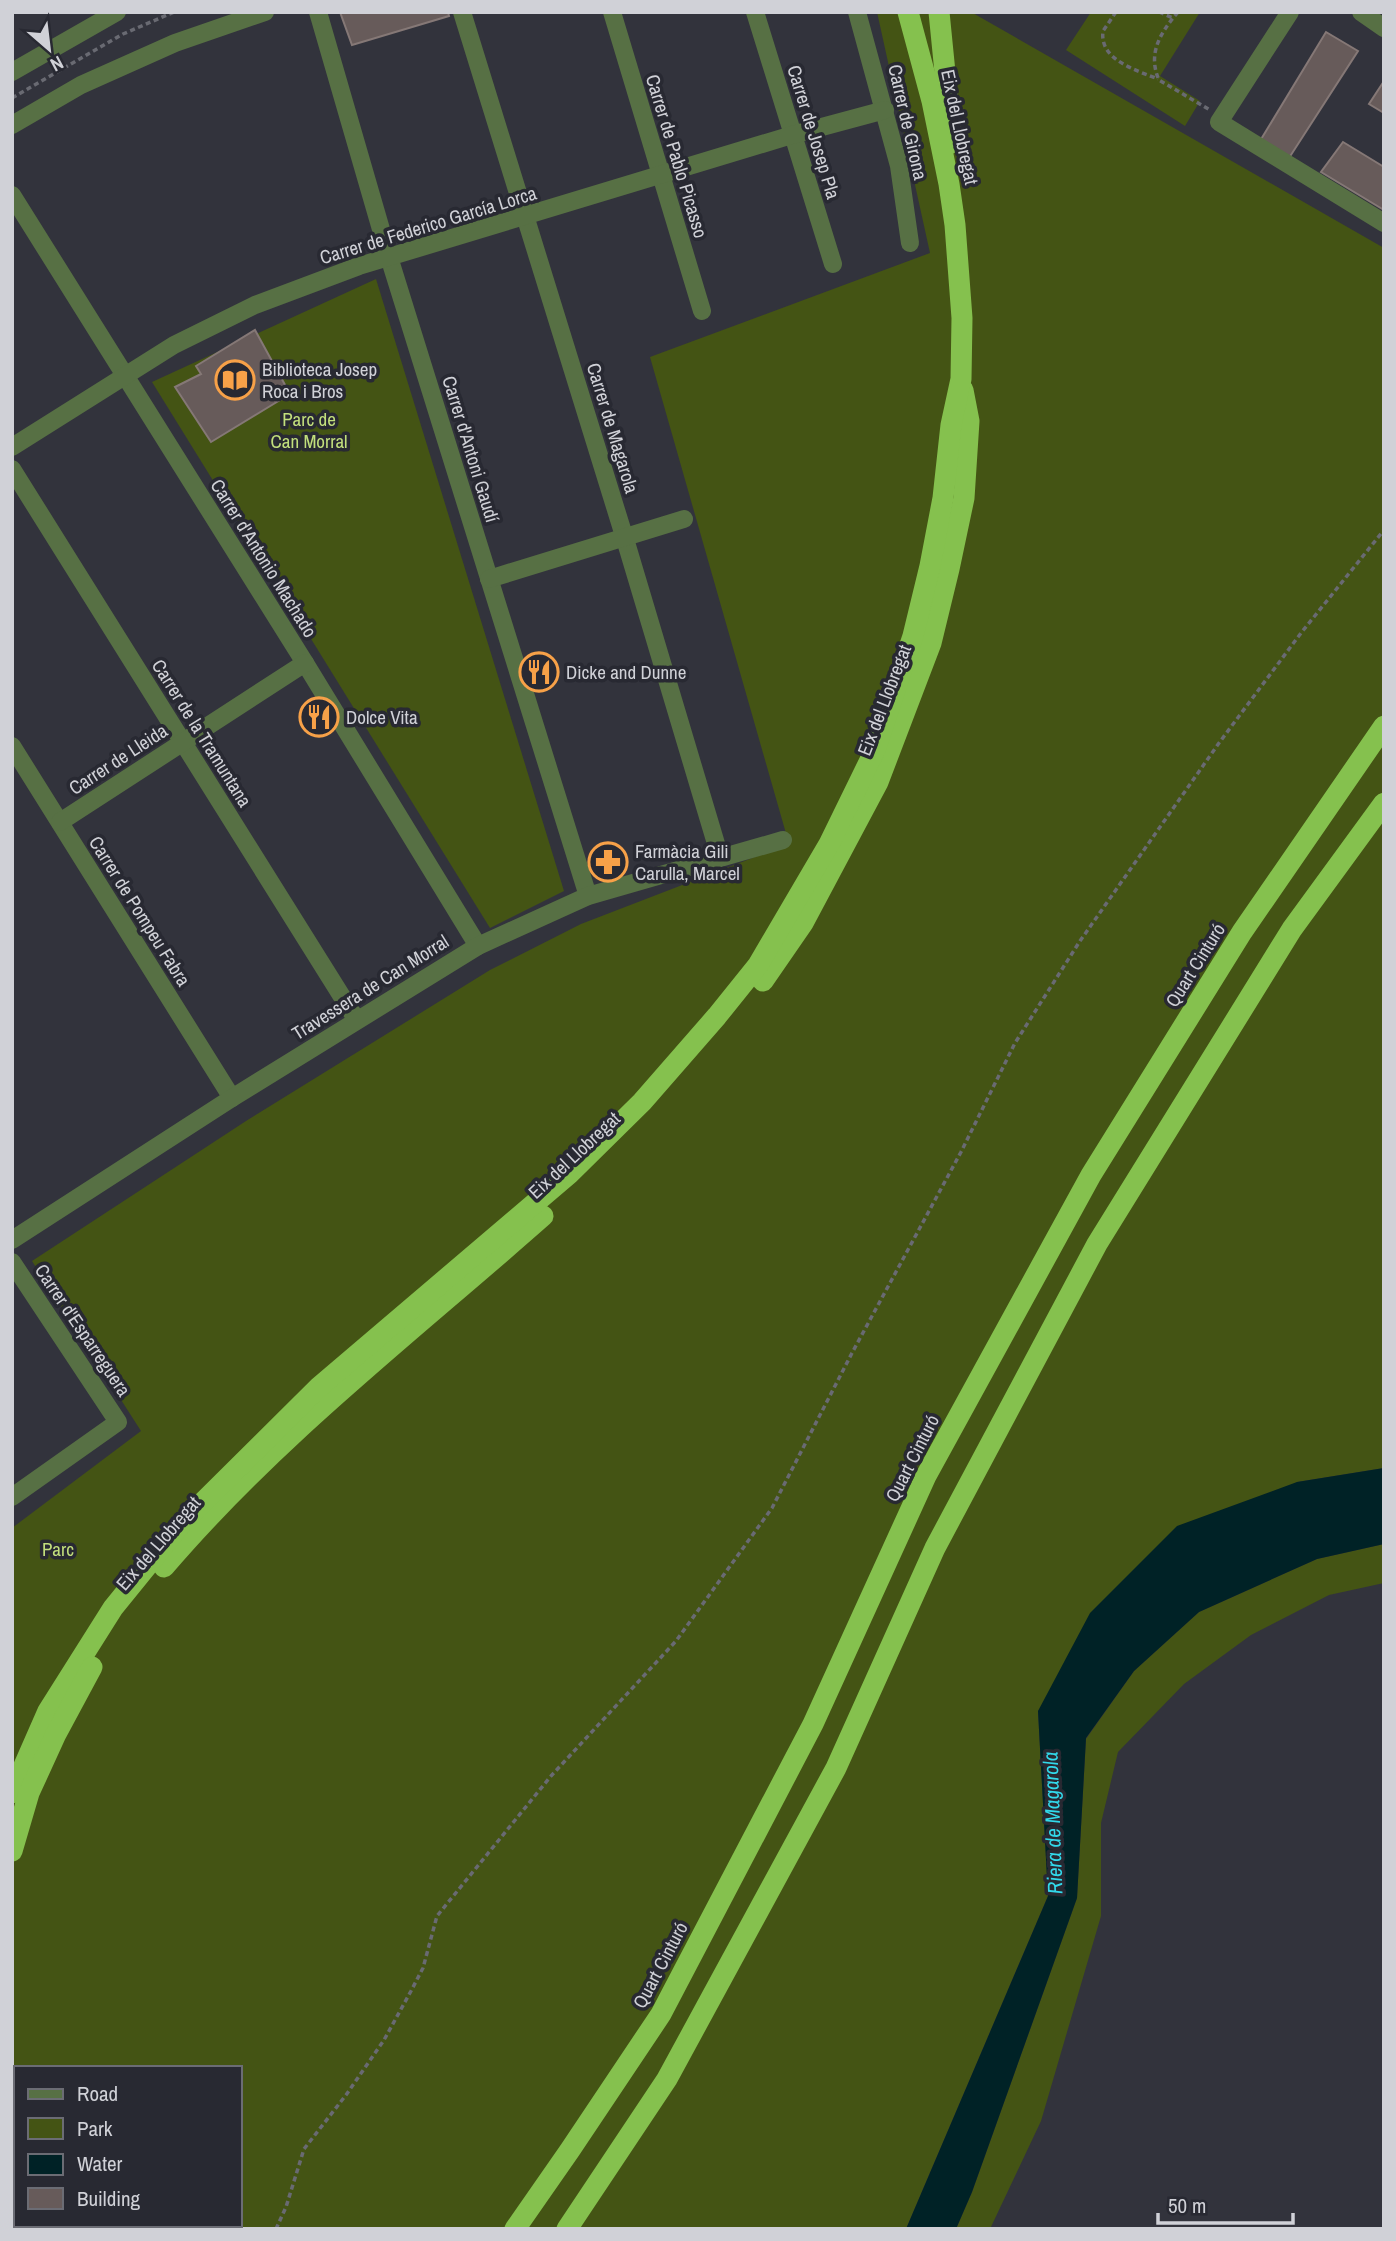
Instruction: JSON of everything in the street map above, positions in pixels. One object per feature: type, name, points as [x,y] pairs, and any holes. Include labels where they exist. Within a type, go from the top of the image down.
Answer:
[{"type":"highway","name":"Eix del Llobregat","points":[[12,1793],[48,1711],[113,1608],[182,1523],[320,1387],[569,1174],[674,1067],[758,965],[829,844],[875,750],[922,600],[943,498],[951,425],[961,379],[962,318],[955,225],[929,89],[908,12]]},
{"type":"highway","points":[[939,12],[952,135],[949,184]]},
{"type":"highway","name":"Eix del Llobregat","points":[[12,1851],[29,1793],[82,1684],[113,1633],[172,1558],[259,1466],[403,1335],[545,1213],[639,1125],[701,1057],[761,984],[803,923],[878,782],[931,643],[964,498],[969,421],[961,379]]},
{"type":"highway","name":"Quart Cinturó","points":[[515,2229],[662,2014],[813,1724],[926,1476],[1091,1175],[1242,932],[1384,726]]},
{"type":"highway","points":[[567,2229],[667,2079],[836,1769],[935,1548],[1097,1244],[1292,929],[1384,803]]},
{"type":"street","points":[[12,72],[117,12]]},
{"type":"street","points":[[12,125],[81,85],[174,43],[265,12]]},
{"type":"street","name":"Carrer d'Antoni Gaudí","points":[[318,12],[389,257],[588,896]]},
{"type":"street","name":"Carrer de Magarola","points":[[463,12],[720,857]]},
{"type":"street","name":"Carrer de Pablo Picasso","points":[[612,12],[702,311]]},
{"type":"street","name":"Carrer de Josep Pla","points":[[755,12],[833,264]]},
{"type":"street","name":"Carrer de Girona","points":[[857,12],[899,166],[910,243]]},
{"type":"street","points":[[1290,12],[1221,119],[1384,223]]},
{"type":"street","points":[[1361,12],[1384,28]]},
{"type":"street","name":"Carrer de Federico García Lorca","points":[[12,447],[174,345],[255,305],[359,266],[792,135],[885,110]]},
{"type":"street","name":"Carrer d'Antonio Machado","points":[[12,195],[126,374],[478,946]]},
{"type":"street","name":"Carrer de la Tramuntana","points":[[12,469],[356,1019]]},
{"type":"street","points":[[489,579],[684,519]]},
{"type":"street","name":"Carrer de Lleida","points":[[60,822],[305,663]]},
{"type":"street","name":"Carrer de Pompeu Fabra","points":[[12,746],[232,1098]]},
{"type":"street","name":"Travessera de Can Morral","points":[[12,1240],[356,1019],[478,946],[588,896],[783,840]]},
{"type":"street","name":"Carrer d'Esparreguera","points":[[12,1262],[118,1422],[12,1497]]},
{"type":"path","points":[[12,98],[123,34],[174,12]]},
{"type":"path","points":[[1116,12],[1103,31],[1104,47],[1112,56],[1159,80],[1221,119]]},
{"type":"path","points":[[1159,12],[1173,18]]},
{"type":"path","points":[[1159,80],[1156,43],[1163,29],[1178,12]]},
{"type":"path","points":[[276,2229],[304,2150],[376,2051],[411,1992],[423,1968],[437,1916],[551,1776],[676,1641],[772,1508],[961,1152],[1015,1043],[1080,941],[1219,743],[1384,530]]},
{"type":"green space","name":"Parc","points":[[877,12],[971,12],[1384,248],[1384,1468],[1297,1482],[1038,1711],[1048,1896],[906,2229],[12,2229],[12,1528],[141,1431],[32,1261],[246,1121],[490,970],[581,924],[789,844],[650,357],[930,253]]},
{"type":"green space","points":[[1091,12],[1200,12],[1160,76],[1200,101],[1185,126],[1066,50]]},
{"type":"green space","name":"Parc de Can Morral","points":[[376,279],[564,891],[490,928],[152,382]]},
{"type":"green space","points":[[1384,1544],[1384,1583],[1329,1595],[1251,1635],[1184,1684],[1118,1752],[1101,1823],[1101,1916],[1041,2121],[990,2229],[956,2229],[972,2192],[1077,1898],[1086,1739],[1134,1671],[1199,1612],[1317,1559]]},
{"type":"water","name":"Riera de Magarola","points":[[1384,1468],[1384,1544],[1317,1559],[1199,1612],[1134,1671],[1086,1738],[1077,1898],[972,2192],[956,2229],[906,2229],[1048,1896],[1038,1711],[1090,1613],[1177,1526],[1297,1482]]},
{"type":"building","points":[[340,12],[448,12],[449,16],[352,45]]},
{"type":"building","points":[[1326,32],[1358,51],[1289,158],[1260,141]]},
{"type":"building","points":[[1384,81],[1384,113],[1369,104]]},
{"type":"building","points":[[1343,142],[1384,167],[1384,210],[1321,172]]},
{"type":"building","name":"Biblioteca Josep Roca i Bros","points":[[255,330],[290,394],[211,442],[175,387],[201,374],[196,366]]},
{"type":"place","name":"Biblioteca Josep Roca i Bros","points":[[235,380]]},
{"type":"place","name":"Dicke and Dunne","points":[[539,672]]},
{"type":"place","name":"Dolce Vita","points":[[319,717]]},
{"type":"place","name":"Farmàcia Gili Carulla, Marcel","points":[[608,862]]}]
